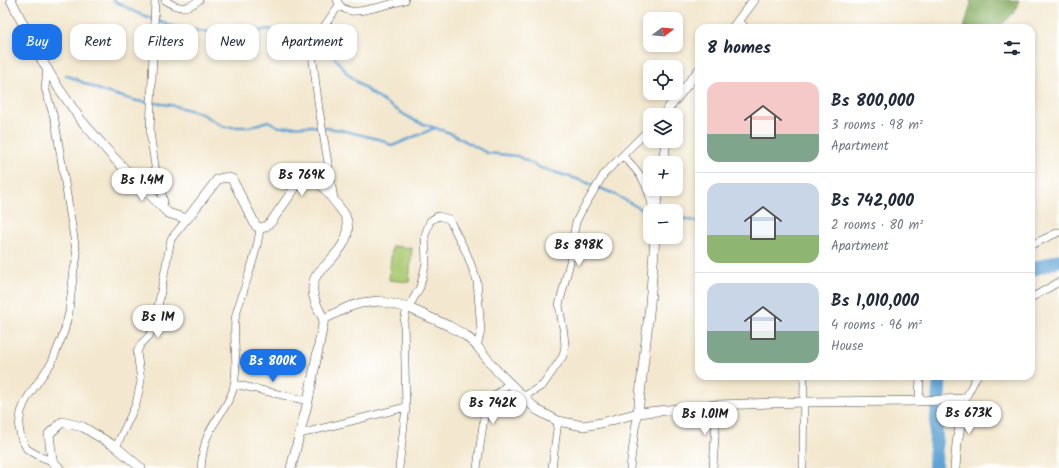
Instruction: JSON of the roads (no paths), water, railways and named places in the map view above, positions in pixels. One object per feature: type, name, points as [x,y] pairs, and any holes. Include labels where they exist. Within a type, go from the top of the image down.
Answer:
[{"type":"street","points":[[11,0],[37,52],[81,120],[113,157],[168,213],[187,219]]},
{"type":"street","points":[[155,0],[150,132],[155,166],[164,202],[162,207]]},
{"type":"street","points":[[165,0],[178,7],[193,5],[199,0]]},
{"type":"street","points":[[334,201],[319,109],[311,45],[338,2],[346,10],[353,12],[405,0]]},
{"type":"street","points":[[739,24],[753,1]]},
{"type":"street","points":[[48,68],[45,88],[55,120],[77,257],[74,269],[70,312],[64,332],[52,362],[25,402],[21,412],[19,427],[21,438],[27,449],[55,465]]},
{"type":"street","points":[[669,108],[695,75]]},
{"type":"street","points":[[523,397],[543,385],[563,356],[565,345],[564,334],[558,305],[570,262],[576,222],[604,174],[643,135]]},
{"type":"street","points":[[623,156],[633,166],[645,183],[651,197],[652,204]]},
{"type":"street","points":[[116,448],[136,404],[141,381],[137,352],[153,328],[171,239],[217,180],[222,177],[232,179],[256,226],[260,228]]},
{"type":"street","points":[[260,228],[271,222],[301,180],[306,177],[312,178],[320,184],[345,215],[347,220],[348,231],[344,242],[338,252],[315,276],[313,284],[314,297],[324,319],[308,401],[291,468]]},
{"type":"street","points":[[398,468],[406,407],[404,322],[406,312],[422,281],[426,263],[425,235],[430,220],[438,216],[449,219],[467,254],[476,281],[481,331],[477,346]]},
{"type":"street","points":[[201,468],[202,452],[207,436],[224,410],[230,398],[234,384],[236,319],[239,303],[259,241],[260,228]]},
{"type":"street","points":[[1035,243],[1059,232]]},
{"type":"street","points":[[630,468],[638,413],[650,304],[654,244]]},
{"type":"street","points":[[1035,296],[1059,282]]},
{"type":"street","points":[[324,319],[348,307],[379,301],[409,308],[465,335],[477,346],[497,371],[537,410],[558,421],[583,426],[601,423],[638,413],[717,405],[961,399]]},
{"type":"street","points":[[803,466],[804,380]]},
{"type":"street","points":[[920,380],[923,401]]},
{"type":"street","points":[[955,468],[961,399],[974,380]]},
{"type":"street","points":[[477,468],[485,410],[489,401],[509,383]]},
{"type":"street","points":[[234,384],[308,401]]},
{"type":"street","points":[[713,468],[717,405]]},
{"type":"street","points":[[300,434],[406,407]]},
{"type":"street","points":[[552,468],[558,421]]},
{"type":"street","points":[[55,465],[49,434],[62,422],[83,427],[116,448],[140,468]]},
{"type":"waterway","points":[[113,0],[137,13],[169,25],[199,31],[245,35],[268,29],[296,38],[331,53],[348,74],[368,91],[415,121],[450,133],[487,153],[517,156],[541,168],[580,180],[612,193],[643,209]]},
{"type":"waterway","points":[[66,75],[102,91],[137,101],[171,105],[200,113],[224,127],[249,127],[268,121],[279,127],[312,126],[341,130],[382,140],[392,146],[435,128]]},
{"type":"waterway","points":[[683,219],[695,221]]},
{"type":"waterway","points":[[1035,269],[1059,260]]},
{"type":"waterway","points":[[935,468],[940,380]]}]
